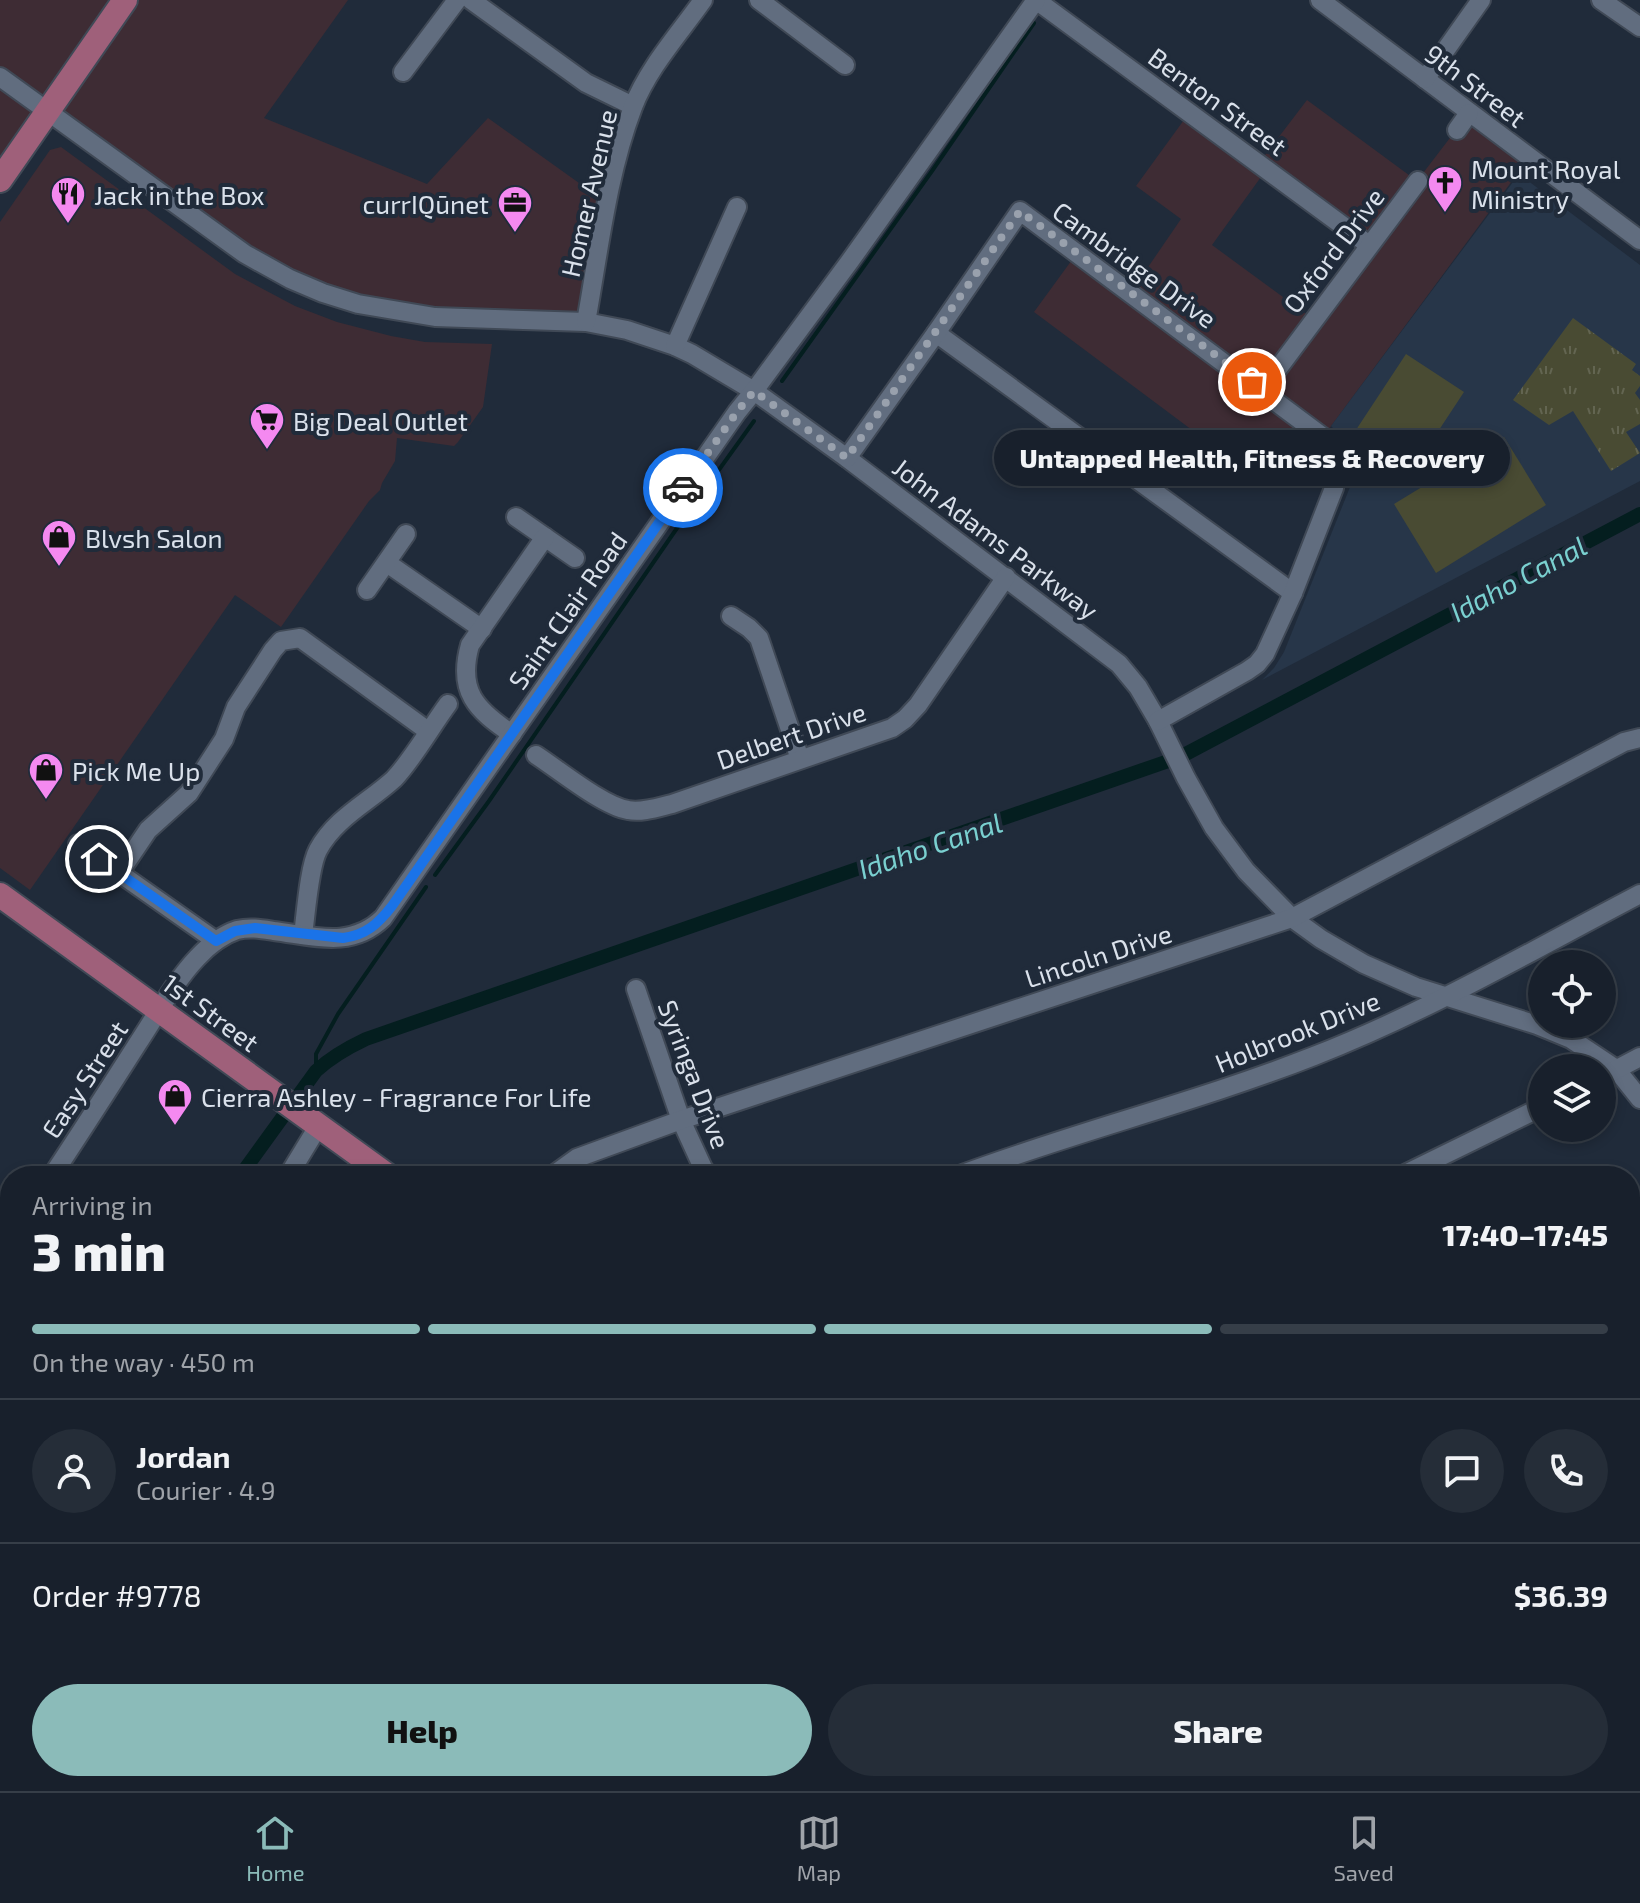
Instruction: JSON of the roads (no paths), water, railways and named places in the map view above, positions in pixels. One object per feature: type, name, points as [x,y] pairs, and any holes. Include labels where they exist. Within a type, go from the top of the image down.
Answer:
[{"type":"main road","points":[[0,180],[125,0]]},
{"type":"main road","name":"1st Street","points":[[0,895],[374,1166]]},
{"type":"street","points":[[403,72],[457,0]]},
{"type":"street","points":[[471,0],[586,83],[633,106]]},
{"type":"street","name":"Homer Avenue","points":[[586,322],[611,183],[633,106],[655,66],[703,0]]},
{"type":"street","points":[[759,0],[845,65]]},
{"type":"street","name":"Benton Street","points":[[1036,0],[1369,245]]},
{"type":"street","name":"Saint Clair Road","points":[[159,1010],[196,958],[216,941],[235,931],[255,928],[343,938],[354,937],[373,928],[392,906],[737,412],[850,261],[1036,0]]},
{"type":"street","name":"9th Street","points":[[1320,0],[1640,240]]},
{"type":"street","points":[[1425,79],[1481,0]]},
{"type":"street","points":[[1601,0],[1640,27]]},
{"type":"street","name":"John Adams Parkway","points":[[0,77],[245,254],[323,293],[358,304],[435,317],[586,322],[627,330],[675,346],[715,367],[847,458],[1119,664],[1138,687],[1158,721],[1184,774],[1227,848],[1292,918],[1364,964],[1416,987],[1537,1025],[1571,1039],[1588,1054]]},
{"type":"street","points":[[1457,130],[1469,113]]},
{"type":"street","name":"Oxford Drive","points":[[1262,390],[1418,181]]},
{"type":"street","points":[[675,346],[737,207]]},
{"type":"street","name":"Cambridge Drive","points":[[847,458],[1020,211],[1323,437],[1335,449],[1338,460],[1334,488],[1293,593],[1265,654],[1257,664],[1158,721]]},
{"type":"street","points":[[936,333],[1293,593]]},
{"type":"street","points":[[516,517],[575,558]]},
{"type":"street","points":[[367,590],[406,534]]},
{"type":"street","points":[[512,734],[480,709],[465,682],[465,663],[470,645],[545,537]]},
{"type":"street","points":[[387,563],[482,629]]},
{"type":"street","name":"Delbert Drive","points":[[536,755],[611,805],[631,811],[648,810],[892,728],[918,705],[1006,577]]},
{"type":"street","points":[[731,616],[759,638],[800,759]]},
{"type":"street","points":[[119,873],[148,830],[189,793],[224,739],[236,707],[281,641],[300,638],[428,731]]},
{"type":"street","points":[[303,935],[317,851],[350,813],[393,779],[448,704]]},
{"type":"street","name":"Lincoln Drive","points":[[566,1166],[577,1158],[681,1120],[1292,918],[1624,742],[1640,738]]},
{"type":"street","points":[[78,844],[216,941]]},
{"type":"street","name":"Holbrook Drive","points":[[983,1166],[1212,1093],[1314,1056],[1447,996],[1640,894]]},
{"type":"street","name":"Syringa Drive","points":[[636,989],[681,1120],[702,1166]]},
{"type":"street","name":"Easy Street","points":[[58,1166],[159,1010]]},
{"type":"street","points":[[1616,1069],[1640,1057]]},
{"type":"street","name":"John Adams Parkway","points":[[1616,1079],[1640,1099]]},
{"type":"street","points":[[1421,1166],[1528,1114]]},
{"type":"street","points":[[292,1166],[312,1120]]},
{"type":"waterway","points":[[782,381],[1034,23]]},
{"type":"waterway","points":[[435,875],[754,421]]},
{"type":"waterway","name":"Idaho Canal","points":[[247,1166],[316,1071],[327,1061],[366,1039],[1180,757],[1640,514]]},
{"type":"waterway","points":[[316,1071],[316,1054],[338,1014],[426,887]]},
{"type":"place","name":"Mount Royal Ministry","points":[[1445,214]]},
{"type":"place","name":"Jack in the Box","points":[[68,225]]},
{"type":"place","name":"currIQūnet","points":[[515,234]]},
{"type":"place","name":"Untapped Health, Fitness & Recovery","points":[[1252,382]]},
{"type":"place","name":"Big Deal Outlet","points":[[267,451]]},
{"type":"place","name":"Blvsh Salon","points":[[59,568]]},
{"type":"place","name":"Pick Me Up","points":[[46,801]]},
{"type":"place","name":"Cierra Ashley - Fragrance For Life","points":[[175,1127]]}]
